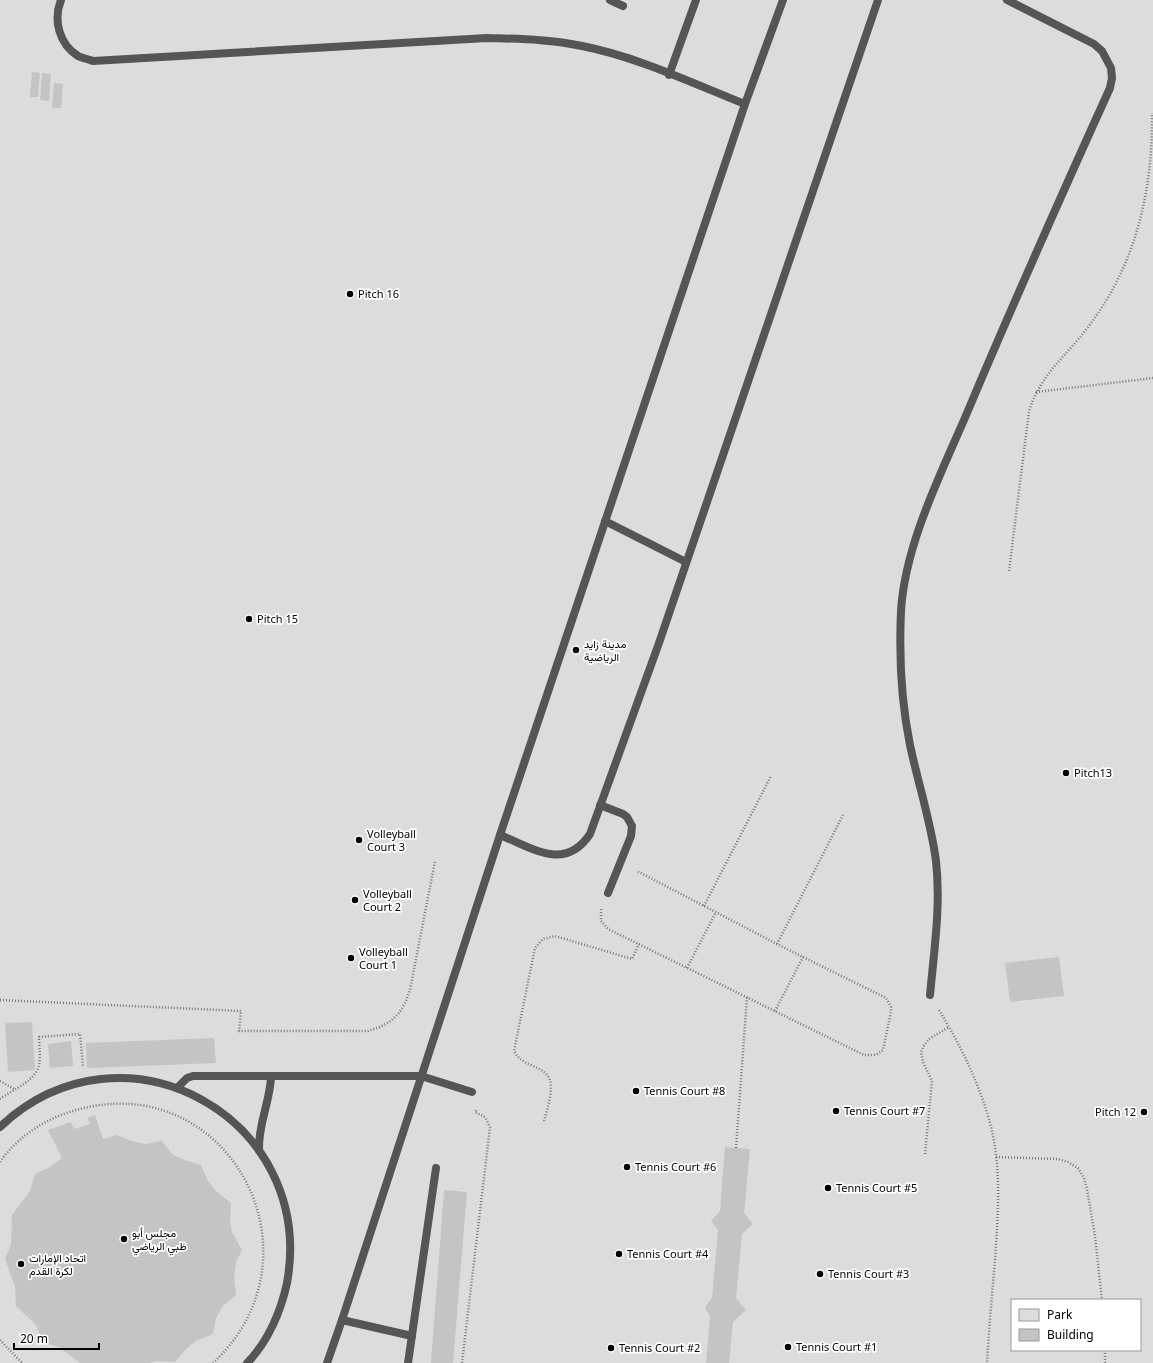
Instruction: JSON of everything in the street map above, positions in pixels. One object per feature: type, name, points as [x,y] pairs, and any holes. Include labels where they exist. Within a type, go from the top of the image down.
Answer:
[{"type":"lane","points":[[61,0],[57,16],[59,32],[66,46],[78,56],[93,61],[487,38],[540,39],[581,46],[621,56],[745,104]]},
{"type":"lane","points":[[610,0],[623,6]]},
{"type":"lane","points":[[669,74],[696,0]]},
{"type":"lane","points":[[327,1363],[420,1076],[605,521],[745,104],[783,0]]},
{"type":"lane","points":[[500,835],[546,854],[566,854],[584,842],[590,834],[686,562],[878,0]]},
{"type":"lane","points":[[930,995],[938,906],[937,877],[934,849],[906,724],[901,654],[901,608],[908,565],[920,527],[958,434],[1110,88],[1112,78],[1107,60],[1094,44],[1007,0]]},
{"type":"lane","points":[[605,521],[686,562]]},
{"type":"lane","points":[[600,805],[623,814],[627,817],[632,826],[632,836],[608,893]]},
{"type":"lane","points":[[177,1088],[187,1078],[193,1076],[420,1076],[472,1092]]},
{"type":"lane","points":[[259,1150],[260,1129],[268,1103],[271,1077]]},
{"type":"lane","points":[[0,1127],[13,1115],[34,1100],[49,1092],[84,1081],[107,1078],[131,1078],[154,1081],[177,1088],[196,1096],[231,1119],[259,1150],[272,1172],[282,1194],[288,1219],[290,1244],[289,1270],[284,1294],[276,1318],[264,1340],[247,1363]]},
{"type":"lane","points":[[408,1363],[436,1168]]},
{"type":"lane","points":[[342,1320],[412,1336]]},
{"type":"path","points":[[1010,571],[1029,411],[1036,392],[1048,373],[1092,322],[1118,280],[1130,253],[1139,226],[1150,170],[1152,113]]},
{"type":"path","points":[[1036,392],[1153,378]]},
{"type":"path","points":[[704,906],[771,776]]},
{"type":"path","points":[[777,944],[843,815]]},
{"type":"path","points":[[0,1000],[240,1011],[239,1032],[368,1031],[380,1028],[400,1012],[408,996],[435,861]]},
{"type":"path","points":[[608,893],[600,911],[601,921],[608,929],[864,1055],[876,1055],[883,1050],[891,1012],[891,1007],[886,998],[620,863]]},
{"type":"path","points":[[687,968],[716,912]]},
{"type":"path","points":[[544,1121],[551,1089],[549,1079],[539,1068],[519,1060],[514,1051],[535,948],[543,939],[555,936],[632,959],[639,944]]},
{"type":"path","points":[[775,1011],[803,957]]},
{"type":"path","points":[[930,995],[969,1063],[981,1093],[990,1125],[996,1157],[998,1218],[987,1363]]},
{"type":"path","points":[[736,1148],[747,997]]},
{"type":"path","points":[[925,1154],[932,1081],[923,1062],[921,1052],[922,1047],[929,1039],[949,1027]]},
{"type":"path","points":[[0,1099],[28,1080],[37,1071],[40,1059],[38,1037],[80,1034],[84,1081]]},
{"type":"path","points":[[462,1363],[490,1127],[485,1117],[475,1112],[479,1094],[472,1092]]},
{"type":"path","points":[[0,1162],[22,1138],[42,1124],[80,1108],[110,1104],[135,1104],[160,1110],[183,1119],[204,1132],[222,1148],[238,1168],[250,1189],[259,1213],[264,1262],[260,1286],[252,1310],[241,1332],[226,1351],[213,1363]]},
{"type":"path","points":[[996,1157],[1058,1159],[1068,1162],[1078,1168],[1084,1178],[1087,1188],[1095,1236],[1102,1299]]},
{"type":"path","points":[[0,1340],[22,1363]]},
{"type":"path","points":[[1105,1351],[1105,1363]]},
{"type":"green space","name":"مدينة زايد الرياضية","points":[[0,0],[1153,0],[1153,1363],[0,1363]]},
{"type":"building","points":[[32,72],[40,73],[38,97],[30,97]]},
{"type":"building","points":[[42,73],[51,74],[49,101],[40,100]]},
{"type":"building","points":[[54,83],[63,84],[61,108],[52,108]]},
{"type":"building","points":[[1059,957],[1064,996],[1010,1002],[1005,963]]},
{"type":"building","points":[[32,1022],[35,1070],[8,1072],[5,1023]]},
{"type":"building","points":[[214,1038],[216,1063],[87,1068],[86,1043]]},
{"type":"building","points":[[71,1041],[73,1066],[50,1068],[48,1044]]},
{"type":"building","name":"مجلس أبو ظبي الرياضي","points":[[95,1115],[103,1139],[117,1135],[132,1141],[146,1144],[162,1141],[172,1154],[184,1160],[201,1165],[208,1181],[216,1191],[231,1203],[230,1222],[232,1232],[242,1250],[236,1262],[234,1277],[236,1295],[223,1306],[216,1318],[213,1334],[196,1341],[187,1348],[175,1362],[80,1363],[59,1347],[44,1343],[36,1325],[16,1306],[15,1287],[5,1259],[11,1244],[12,1215],[30,1191],[35,1174],[50,1167],[62,1158],[48,1130],[71,1122],[74,1129],[90,1124],[87,1118]]},
{"type":"building","points":[[725,1147],[750,1149],[744,1213],[753,1224],[742,1234],[736,1298],[746,1310],[733,1322],[729,1363],[706,1363],[710,1317],[705,1307],[712,1298],[718,1230],[711,1221],[720,1211]]},
{"type":"building","points":[[444,1190],[467,1192],[453,1363],[431,1363]]},
{"type":"place","name":"Pitch 16","points":[[350,294]]},
{"type":"place","name":"Pitch 15","points":[[249,619]]},
{"type":"place","name":"مدينة زايد الرياضية","points":[[576,650]]},
{"type":"place","name":"Pitch13","points":[[1066,773]]},
{"type":"place","name":"Volleyball Court 3","points":[[359,840]]},
{"type":"place","name":"Volleyball Court 2","points":[[355,900]]},
{"type":"place","name":"Volleyball Court 1","points":[[351,958]]},
{"type":"place","name":"Tennis Court #8","points":[[636,1091]]},
{"type":"place","name":"Tennis Court #7","points":[[836,1111]]},
{"type":"place","name":"Pitch 12","points":[[1144,1112]]},
{"type":"place","name":"Tennis Court #6","points":[[627,1167]]},
{"type":"place","name":"Tennis Court #5","points":[[828,1188]]},
{"type":"place","name":"مجلس أبو ظبي الرياضي","points":[[124,1239]]},
{"type":"place","name":"Tennis Court #4","points":[[619,1254]]},
{"type":"place","name":"اتحاد الإمارات لكرة القدم","points":[[21,1264]]},
{"type":"place","name":"Tennis Court #3","points":[[820,1274]]},
{"type":"place","name":"Tennis Court #1","points":[[788,1347]]},
{"type":"place","name":"Tennis Court #2","points":[[611,1348]]}]
